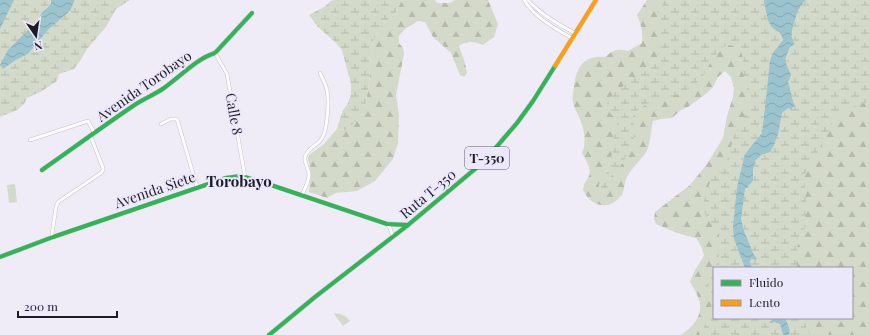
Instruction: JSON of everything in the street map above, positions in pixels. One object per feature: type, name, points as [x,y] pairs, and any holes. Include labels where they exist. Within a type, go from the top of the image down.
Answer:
[{"type":"street","points":[[524,0],[533,12],[541,19],[573,39]]},
{"type":"street","points":[[528,0],[545,16],[576,34]]},
{"type":"street","name":"Ruta T-350","points":[[269,335],[315,297],[408,225],[475,169],[502,142],[518,123],[533,101],[596,0]]},
{"type":"street","name":"Avenida Torobayo","points":[[42,170],[134,105],[164,88],[196,63],[215,53],[252,13]]},
{"type":"street","name":"Calle 8","points":[[215,53],[227,74],[245,177]]},
{"type":"street","points":[[302,196],[309,175],[305,160],[306,155],[308,151],[321,141],[326,126],[328,104],[327,91],[320,73]]},
{"type":"street","points":[[161,124],[177,119],[197,187]]},
{"type":"street","points":[[30,140],[88,121],[103,168],[103,171],[58,202],[52,234],[53,237]]},
{"type":"street","name":"Avenida Siete","points":[[0,257],[197,187],[236,176],[245,177],[387,224],[408,225]]},
{"type":"street","points":[[387,224],[393,237]]},
{"type":"green space","points":[[9,0],[51,0],[49,6],[41,14],[3,69],[28,54],[48,30],[70,11],[75,0],[130,0],[116,9],[106,27],[87,49],[74,69],[59,74],[57,81],[42,91],[27,98],[24,104],[17,110],[0,117],[0,19]]},
{"type":"green space","points":[[334,0],[402,0],[394,15],[382,25],[373,41],[366,102],[353,124],[346,130],[337,129],[342,112],[348,103],[351,94],[351,84],[342,50],[318,27],[309,15]]},
{"type":"green space","points":[[402,0],[435,0],[437,3],[450,3],[455,0],[488,0],[498,24],[494,37],[483,45],[471,42],[459,46],[467,73],[464,77],[460,75],[451,53],[433,37],[425,22],[418,21],[405,29],[399,36],[399,43],[403,48],[404,54],[396,95],[399,115],[398,143],[393,159],[375,181],[357,191],[336,193],[327,198],[309,192],[311,173],[308,158],[309,155],[324,144],[337,129],[346,130],[366,102],[373,41],[382,25],[394,15]]},
{"type":"green space","points":[[647,0],[671,0],[663,34],[664,46],[658,60],[618,118],[615,147],[600,189],[631,116],[652,99],[704,70],[721,45],[730,43],[737,46],[742,51],[749,89],[750,107],[720,232],[720,255],[716,267],[713,267],[713,303],[711,315],[702,335],[681,335],[694,324],[699,314],[700,303],[690,282],[695,270],[704,256],[702,248],[696,238],[656,224],[654,219],[655,212],[690,185],[707,164],[723,138],[727,116],[733,97],[734,88],[731,77],[725,71],[718,77],[713,87],[707,93],[688,107],[681,110],[672,118],[653,121],[648,148],[628,175],[622,195],[614,202],[607,205],[597,204],[590,200],[583,190],[584,184],[590,172],[582,153],[585,140],[581,121],[574,106],[573,100],[575,80],[579,68],[586,60],[605,57],[616,50],[628,51],[642,43],[640,22],[637,15]]},
{"type":"green space","points":[[668,0],[869,0],[869,101],[844,112],[834,120],[815,157],[808,167],[804,177],[806,225],[799,241],[796,254],[797,267],[716,267],[718,255],[719,232],[707,219],[703,204],[711,179],[722,170],[730,151],[734,134],[749,106],[749,97],[742,65],[743,58],[741,51],[736,47],[730,45],[722,47],[716,54],[702,78],[689,89],[669,98],[653,100],[637,111],[633,117],[634,142],[620,167],[612,174],[610,184],[605,190],[598,190],[600,180],[606,173],[614,147],[614,137],[617,127],[617,119],[606,108],[608,101],[615,92],[651,66],[658,55],[662,43],[657,18],[660,8]]},
{"type":"green space","points":[[869,99],[869,335],[808,335],[804,327],[804,319],[853,319],[853,267],[795,267],[802,177],[833,119],[843,110]]},
{"type":"green space","points":[[15,184],[17,202],[9,203],[7,185]]},
{"type":"green space","points":[[713,272],[713,319],[806,319],[806,327],[810,335],[700,335],[707,320],[711,304],[707,293],[708,281]]},
{"type":"green space","points":[[334,314],[347,317],[350,321],[343,326]]},
{"type":"water","points":[[0,0],[14,0],[0,29]]},
{"type":"water","points":[[51,0],[75,0],[70,11],[48,30],[28,54],[3,69],[0,65],[8,50],[39,19],[42,12],[51,3]]},
{"type":"water","points":[[764,0],[806,0],[803,2],[797,14],[794,24],[792,37],[795,44],[790,47],[784,61],[791,75],[788,82],[795,106],[791,110],[789,108],[782,113],[778,134],[774,145],[770,152],[761,155],[755,161],[752,182],[745,189],[741,219],[744,231],[757,259],[751,259],[750,262],[752,267],[745,267],[734,239],[733,227],[737,187],[745,154],[762,133],[770,60],[773,53],[783,40],[780,34],[769,22]]},
{"type":"water","points":[[785,319],[789,329],[789,335],[783,335],[780,324],[769,322],[773,320]]},
{"type":"traffic: fast","points":[[42,170],[133,106],[164,88],[201,59],[215,53],[252,13]]},
{"type":"traffic: fast","points":[[269,335],[315,297],[408,225],[475,169],[517,123],[555,66]]},
{"type":"traffic: fast","points":[[0,257],[53,237],[226,178],[241,176],[387,224],[408,225]]},
{"type":"traffic: slow","points":[[555,66],[596,0]]},
{"type":"district","name":"Torobayo","points":[[239,182]]}]
